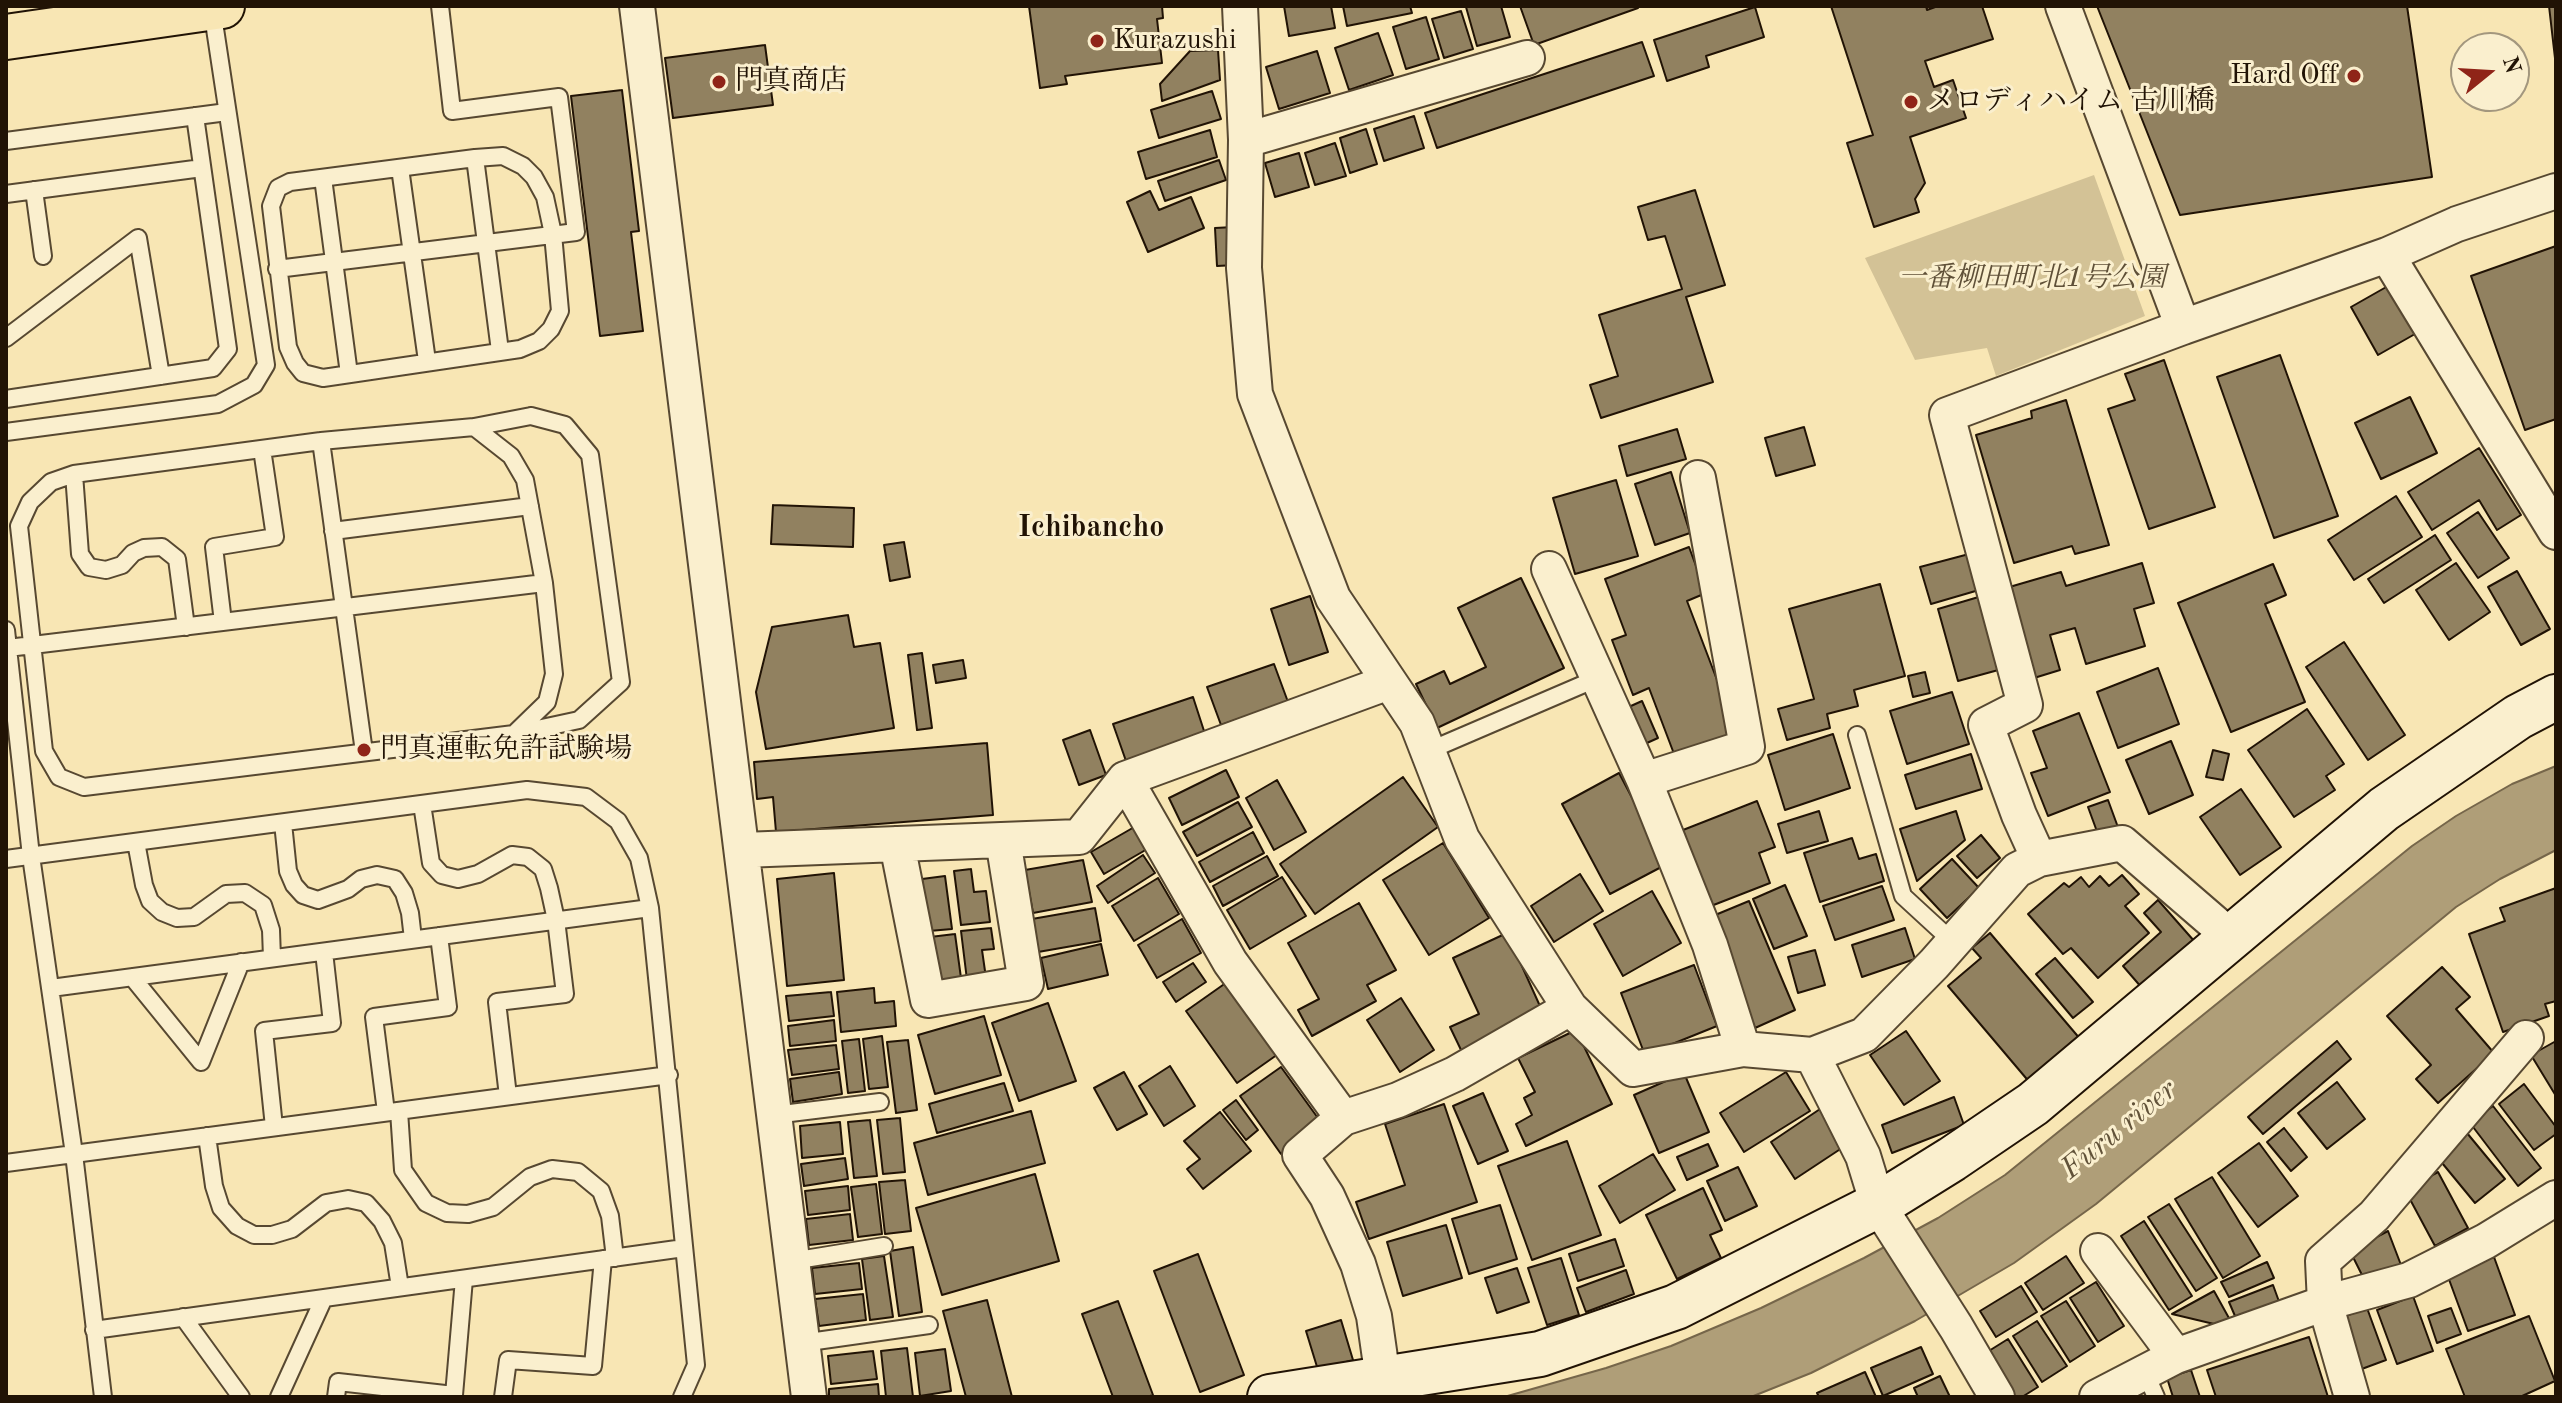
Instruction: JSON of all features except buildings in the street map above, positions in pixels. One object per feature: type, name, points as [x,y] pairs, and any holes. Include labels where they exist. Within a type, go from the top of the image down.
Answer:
[{"type":"main road","points":[[6,37],[217,7]]},
{"type":"street","points":[[637,6],[809,1397]]},
{"type":"street","points":[[1240,6],[1246,140],[1244,268],[1255,394],[1333,598],[1417,723],[1462,839],[1570,1008],[1633,1069],[1743,1049],[1812,1055],[1864,1035],[2017,870],[2039,859],[2122,843],[2232,938]]},
{"type":"street","points":[[2063,6],[2183,327]]},
{"type":"street","points":[[1246,140],[1527,58]]},
{"type":"street","points":[[2039,859],[2019,815],[1986,725],[2025,705],[1947,415],[2387,255],[2457,224],[2556,191]]},
{"type":"street","points":[[2387,255],[2556,532]]},
{"type":"street","points":[[1644,780],[1747,747],[1698,478]]},
{"type":"street","points":[[1549,569],[1644,780],[1710,945],[1743,1049]]},
{"type":"street","points":[[743,850],[1079,837],[1125,779],[1389,682]]},
{"type":"street","points":[[1270,1397],[1540,1354],[1676,1307],[1878,1205],[2033,1104],[2384,809],[2518,717],[2556,697]]},
{"type":"street","points":[[1125,779],[1230,962],[1343,1118]]},
{"type":"street","points":[[897,844],[928,1000],[1026,983],[1003,840]]},
{"type":"street","points":[[1383,1379],[1374,1316],[1358,1264],[1327,1196],[1300,1155],[1343,1118],[1398,1100],[1455,1074],[1570,1008]]},
{"type":"street","points":[[2352,1397],[2325,1303],[2323,1261],[2374,1216],[2526,1038]]},
{"type":"street","points":[[1812,1055],[1863,1156],[1878,1205],[1997,1397]]},
{"type":"street","points":[[2097,1397],[2151,1384],[2176,1356],[2325,1303],[2409,1280],[2486,1241],[2556,1198]]},
{"type":"street","points":[[2098,1251],[2176,1356]]},
{"type":"lane","points":[[277,269],[576,232],[559,97],[452,111],[440,6]]},
{"type":"lane","points":[[6,432],[218,404],[254,385],[266,365],[227,112],[217,7]]},
{"type":"lane","points":[[6,141],[227,112]]},
{"type":"lane","points":[[6,381],[7,399],[213,368],[228,349],[195,116]]},
{"type":"lane","points":[[503,156],[523,166],[534,177],[545,197],[553,234],[560,311],[551,329],[539,341],[520,349],[323,378],[303,373],[288,347],[277,269],[271,206],[278,188],[290,182],[475,158],[503,156]]},
{"type":"lane","points":[[475,158],[500,351]]},
{"type":"lane","points":[[6,194],[202,168]]},
{"type":"lane","points":[[400,168],[427,361]]},
{"type":"lane","points":[[323,178],[349,374]]},
{"type":"lane","points":[[34,190],[43,256]]},
{"type":"lane","points":[[6,338],[138,238],[161,376]]},
{"type":"lane","points":[[531,416],[565,425],[590,455],[621,682],[579,720],[514,734],[84,787],[59,777],[44,751],[31,645],[19,526],[30,502],[51,482],[74,474],[321,441],[474,427],[531,416]]},
{"type":"lane","points":[[474,427],[511,456],[525,480],[544,583],[554,674],[547,702],[514,734]]},
{"type":"lane","points":[[321,441],[364,752]]},
{"type":"lane","points":[[223,622],[214,547],[275,537],[262,449]]},
{"type":"lane","points":[[74,474],[80,554],[89,567],[106,570],[122,565],[133,553],[144,548],[162,547],[177,559],[186,627]]},
{"type":"lane","points":[[333,531],[530,506]]},
{"type":"lane","points":[[8,648],[544,583]]},
{"type":"lane","points":[[6,630],[31,856],[74,1154],[103,1397]]},
{"type":"lane","points":[[1428,751],[1598,678]]},
{"type":"lane","points":[[1857,735],[1903,896],[1953,942]]},
{"type":"lane","points":[[6,859],[527,790],[586,797],[618,821],[639,858],[650,908],[669,1075],[696,1365],[682,1397]]},
{"type":"lane","points":[[422,804],[431,863],[442,875],[458,879],[478,874],[512,855],[528,857],[543,869],[556,920],[565,994],[497,1002],[508,1096]]},
{"type":"lane","points":[[283,823],[288,871],[303,895],[318,900],[348,889],[361,879],[377,875],[395,879],[404,893],[413,939]]},
{"type":"lane","points":[[136,842],[144,885],[150,901],[162,912],[177,918],[194,917],[226,894],[245,893],[263,905],[271,930],[272,958]]},
{"type":"lane","points":[[51,988],[650,908]]},
{"type":"lane","points":[[439,936],[448,1007],[374,1017],[403,1170],[426,1203],[447,1213],[468,1214],[493,1207],[530,1177],[552,1169],[578,1172],[601,1191],[610,1216],[609,1258],[593,1366],[508,1360],[503,1397]]},
{"type":"lane","points":[[274,1127],[264,1031],[332,1023],[324,952]]},
{"type":"lane","points":[[132,977],[201,1062],[241,962]]},
{"type":"lane","points":[[6,1163],[669,1075]]},
{"type":"lane","points":[[774,1115],[880,1102]]},
{"type":"lane","points":[[207,1136],[214,1186],[221,1208],[237,1226],[254,1235],[272,1235],[292,1229],[326,1203],[348,1199],[366,1203],[382,1221],[393,1243],[400,1287]]},
{"type":"lane","points":[[792,1261],[884,1246]]},
{"type":"lane","points":[[94,1330],[684,1248]]},
{"type":"lane","points":[[336,1397],[338,1382],[454,1395],[464,1279]]},
{"type":"lane","points":[[279,1397],[324,1298]]},
{"type":"lane","points":[[183,1317],[241,1397]]},
{"type":"lane","points":[[802,1343],[929,1325]]},
{"type":"green space","name":"一番柳田町北1号公園","points":[[2094,175],[2145,316],[1996,376],[1987,348],[1915,360],[1865,258]]},
{"type":"water","name":"Furu river","points":[[2556,766],[2556,850],[2500,879],[2456,907],[2096,1204],[2014,1263],[1915,1321],[1811,1373],[1751,1397],[1504,1397],[1671,1346],[1761,1308],[1938,1218],[2005,1175],[2412,846],[2512,784]]},
{"type":"place","name":"Kurazushi","points":[[1097,41]]},
{"type":"place","name":"Hard Off","points":[[2354,76]]},
{"type":"place","name":"門真商店","points":[[719,82]]},
{"type":"place","name":"メロディハイム 古川橋","points":[[1911,102]]},
{"type":"place","name":"門真運転免許試験場","points":[[364,750]]},
{"type":"district","name":"Ichibancho","points":[[1091,528]]}]
